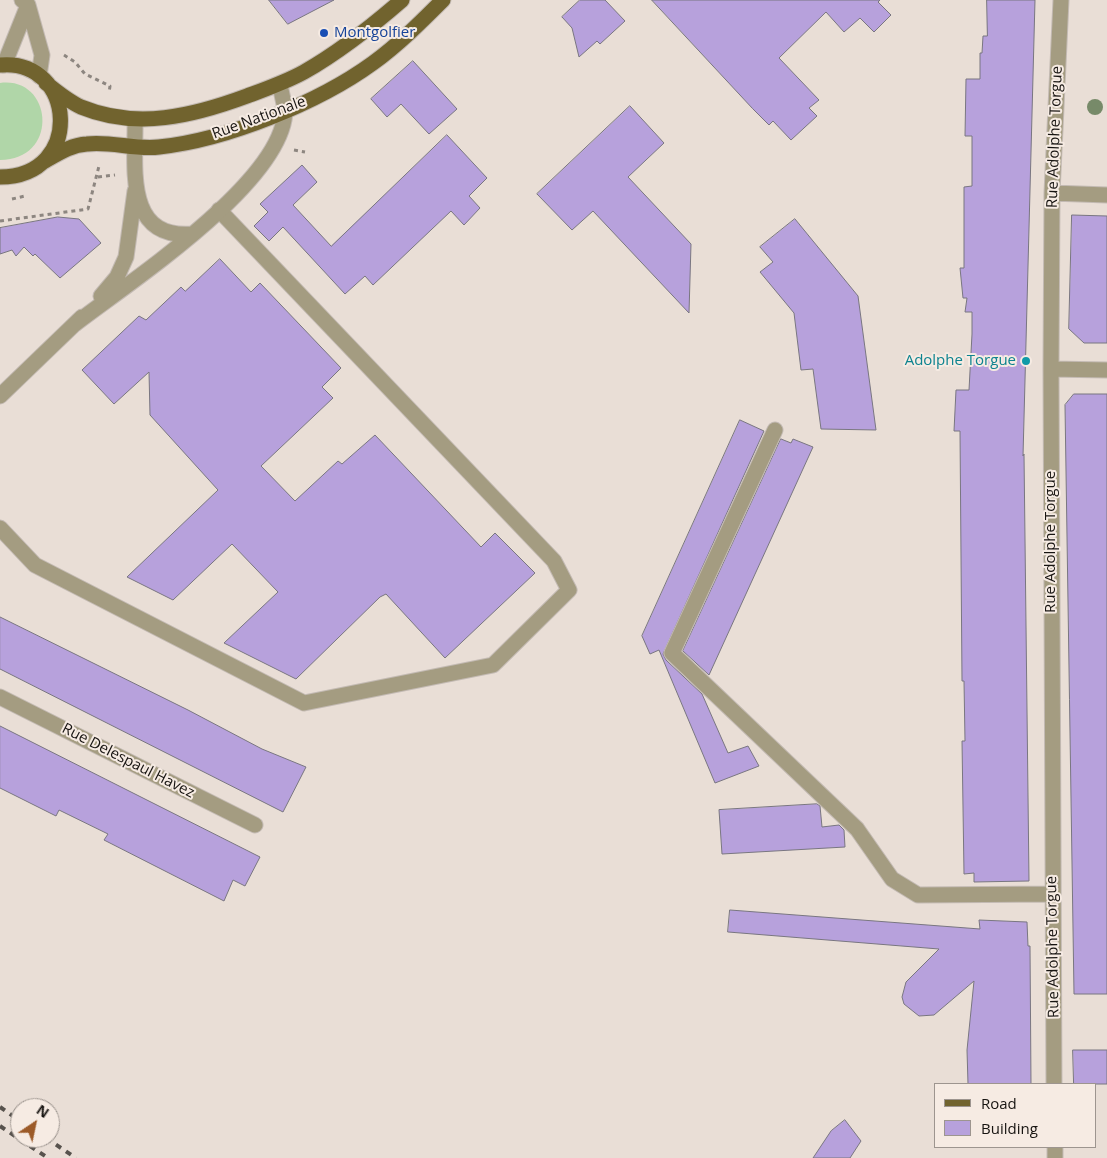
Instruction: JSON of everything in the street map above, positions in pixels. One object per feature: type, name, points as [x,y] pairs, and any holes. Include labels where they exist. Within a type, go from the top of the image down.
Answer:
[{"type":"main road","name":"Rue Nationale","points":[[2,65],[23,68],[80,106],[135,120],[168,118],[207,110],[280,84],[303,73],[344,46],[402,0]]},
{"type":"main road","name":"Rue Nationale","points":[[0,177],[24,174],[64,150],[88,144],[135,148],[158,147],[200,139],[285,111],[348,80],[374,62],[443,0]]},
{"type":"main road","points":[[43,80],[57,98],[61,124],[58,140],[45,161]]},
{"type":"street","name":"Rue Adolphe Torgue","points":[[1054,1083],[1050,368],[1052,193],[1061,0]]},
{"type":"street","points":[[2,65],[25,3]]},
{"type":"street","points":[[25,3],[42,55],[43,80]]},
{"type":"street","points":[[75,324],[193,234],[255,173],[279,134],[285,111],[280,84]]},
{"type":"street","points":[[0,396],[75,324],[110,286],[123,266],[135,191],[135,120]]},
{"type":"street","points":[[135,191],[146,216],[162,230],[177,235],[193,234]]},
{"type":"street","points":[[1052,193],[1107,195]]},
{"type":"street","points":[[0,528],[35,565],[304,703],[493,665],[569,590],[554,561],[219,210]]},
{"type":"street","points":[[1050,368],[1107,370]]},
{"type":"street","points":[[775,430],[672,653],[857,829],[892,879],[918,895],[1052,894]]},
{"type":"street","name":"Rue Delespaul Havez","points":[[0,697],[255,826]]},
{"type":"green space","points":[[0,83],[18,84],[31,92],[39,104],[42,119],[40,134],[33,147],[19,156],[0,160]]},
{"type":"building","points":[[269,0],[334,0],[288,24]]},
{"type":"building","points":[[580,0],[605,0],[625,21],[600,44],[597,41],[579,57],[572,28],[562,17]]},
{"type":"building","points":[[652,0],[880,0],[878,2],[891,15],[874,32],[860,18],[844,32],[826,12],[779,58],[819,100],[809,108],[817,116],[791,140],[773,121],[769,125],[753,109]]},
{"type":"building","points":[[987,0],[1035,0],[1023,456],[1024,454],[1029,881],[974,882],[974,873],[964,874],[962,741],[965,741],[964,681],[962,681],[960,431],[954,431],[956,390],[969,390],[972,334],[972,312],[965,312],[967,298],[963,298],[960,268],[964,268],[964,187],[972,186],[972,136],[965,136],[966,79],[980,79],[980,53],[982,53],[983,36],[987,36]]},
{"type":"building","points":[[413,61],[457,109],[429,134],[401,104],[387,117],[371,99]]},
{"type":"building","points":[[630,106],[664,143],[628,177],[691,244],[689,313],[593,211],[572,230],[537,194]]},
{"type":"building","points":[[447,135],[487,178],[469,196],[480,208],[464,225],[451,211],[373,285],[365,276],[345,294],[283,227],[269,241],[254,226],[268,212],[260,204],[302,165],[317,182],[293,205],[331,246]]},
{"type":"building","points":[[1072,215],[1107,216],[1107,343],[1084,343],[1069,329]]},
{"type":"building","points":[[58,217],[79,219],[101,243],[60,278],[35,254],[33,256],[24,247],[16,256],[12,250],[0,254],[0,228]]},
{"type":"building","points":[[795,219],[858,296],[876,430],[821,429],[813,369],[801,370],[794,313],[760,272],[773,262],[760,247]]},
{"type":"building","points":[[220,259],[251,292],[260,283],[341,368],[322,387],[333,398],[261,466],[295,501],[338,461],[342,464],[375,435],[481,547],[495,533],[535,573],[445,658],[386,594],[380,597],[296,679],[224,643],[278,592],[232,544],[173,600],[127,577],[218,490],[150,415],[149,372],[114,404],[82,370],[139,316],[146,320],[181,287],[185,291]]},
{"type":"building","points":[[1074,394],[1107,394],[1107,994],[1074,994],[1065,405]]},
{"type":"building","points":[[740,420],[764,431],[663,654],[666,660],[702,694],[728,753],[748,746],[759,766],[715,783],[659,650],[650,654],[642,636]]},
{"type":"building","points":[[781,439],[791,443],[793,439],[813,447],[709,675],[683,651]]},
{"type":"building","points":[[0,617],[188,710],[262,749],[306,767],[283,812],[0,669]]},
{"type":"building","points":[[0,726],[260,857],[245,886],[233,880],[224,901],[104,840],[108,834],[59,810],[56,816],[0,788]]},
{"type":"building","points":[[817,804],[820,806],[822,827],[839,825],[844,830],[845,847],[722,854],[719,810]]},
{"type":"building","points":[[730,910],[980,929],[979,920],[1027,922],[1028,946],[1030,946],[1031,1083],[968,1083],[967,1050],[974,981],[934,1015],[919,1016],[904,1004],[902,997],[906,982],[939,949],[728,932]]},
{"type":"building","points":[[1073,1050],[1107,1050],[1107,1084],[1074,1083]]},
{"type":"building","points":[[845,1120],[861,1141],[850,1158],[813,1158],[831,1131]]},
{"type":"railway","points":[[0,1107],[10,1114]]},
{"type":"railway","points":[[0,1126],[48,1158]]},
{"type":"railway","points":[[60,1147],[76,1158]]},
{"type":"place","name":"Montgolfier","points":[[324,33]]},
{"type":"place","name":"Adolphe Torgue","points":[[1026,361]]}]
